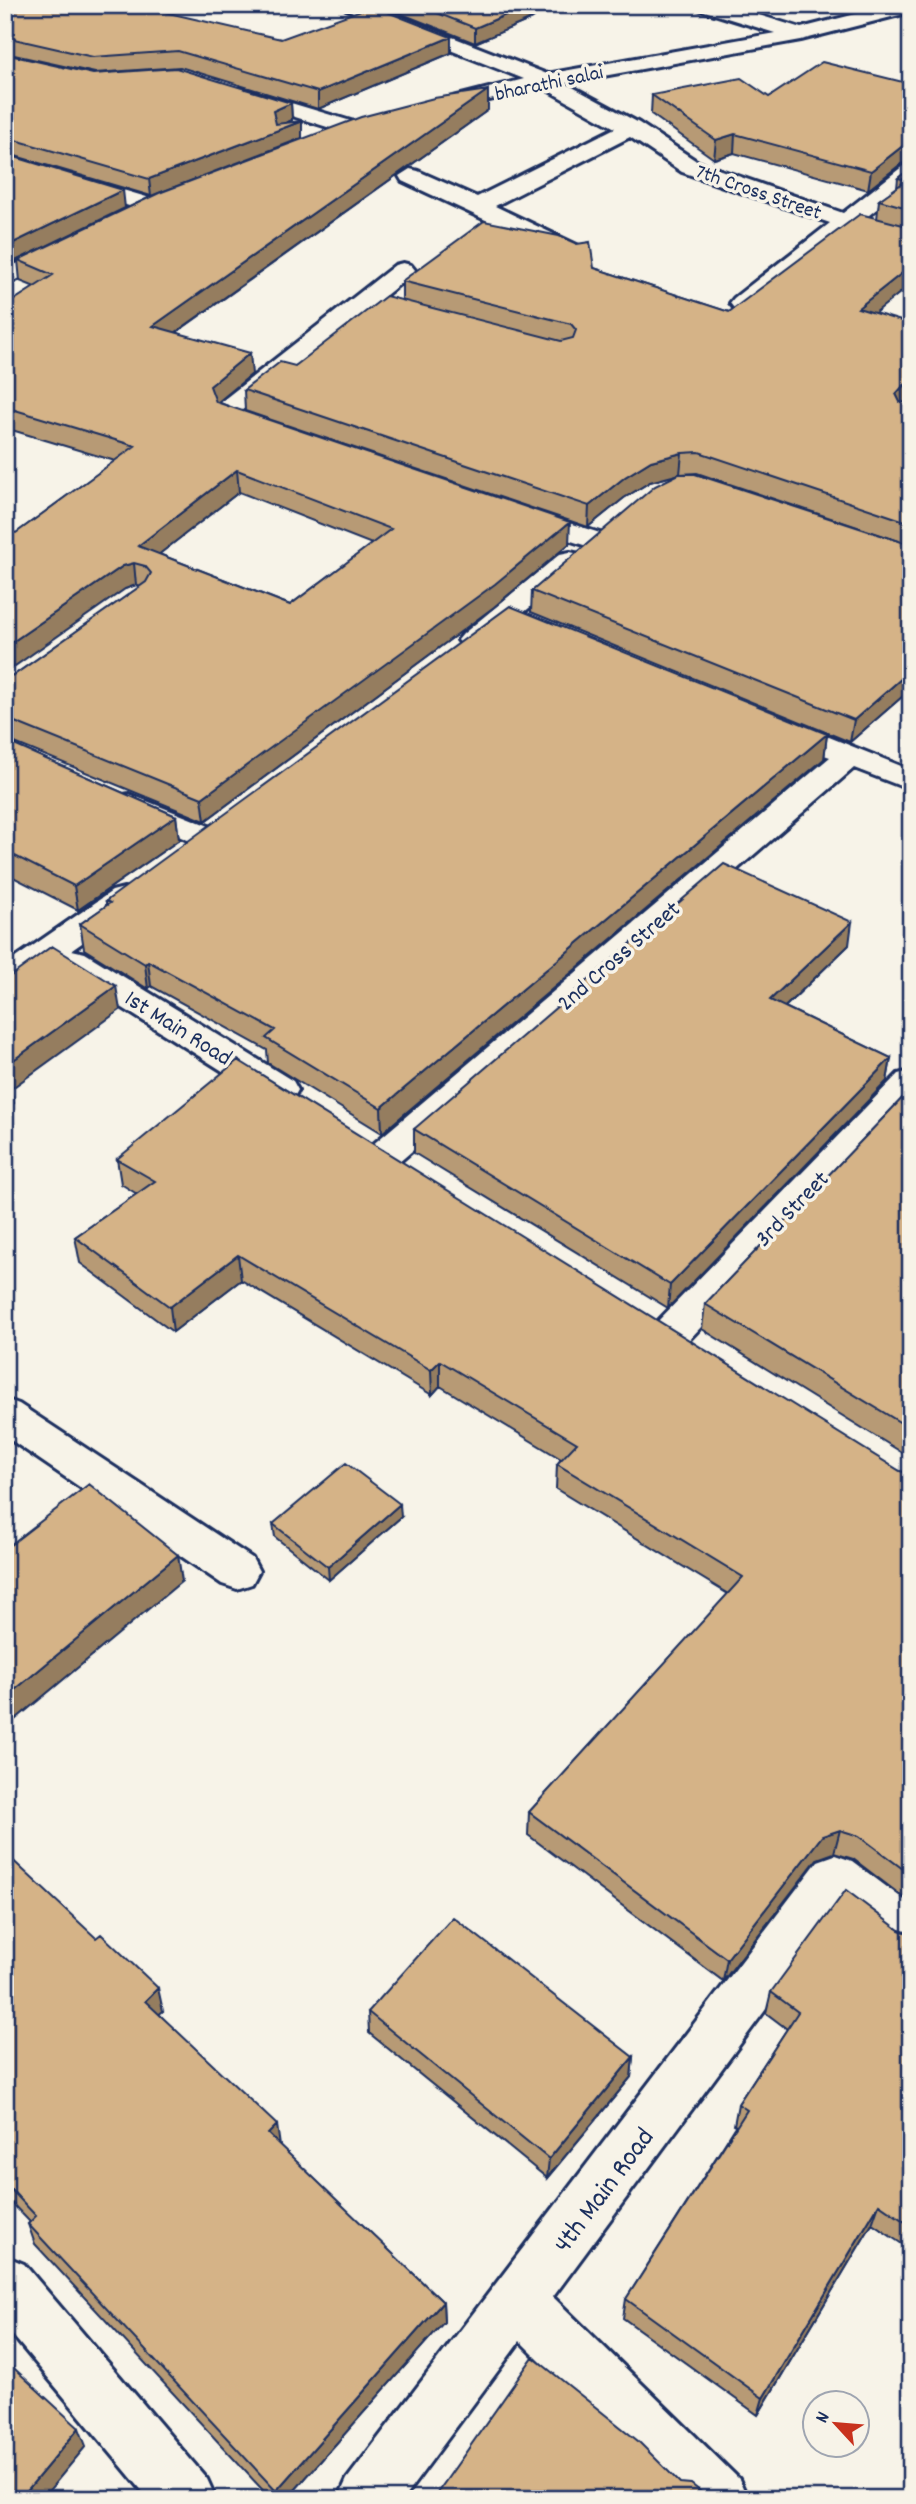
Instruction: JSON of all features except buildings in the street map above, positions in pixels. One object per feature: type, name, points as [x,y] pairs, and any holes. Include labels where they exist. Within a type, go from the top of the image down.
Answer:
[{"type":"street","name":"7th Cross Street","points":[[354,5],[544,80],[631,128],[690,167],[845,221],[911,239]]},
{"type":"street","points":[[705,5],[801,34]]},
{"type":"street","name":"bharathi salai","points":[[416,112],[544,80],[801,34],[911,6]]},
{"type":"street","points":[[220,88],[353,129]]},
{"type":"street","points":[[315,144],[378,122]]},
{"type":"street","points":[[477,206],[631,128]]},
{"type":"street","points":[[5,161],[152,206]]},
{"type":"street","points":[[742,303],[911,171]]},
{"type":"street","points":[[410,176],[577,254]]},
{"type":"street","points":[[127,218],[177,197]]},
{"type":"street","points":[[5,278],[78,242]]},
{"type":"street","points":[[296,440],[231,419],[227,410],[403,270]]},
{"type":"street","points":[[364,302],[390,308]]},
{"type":"street","points":[[451,656],[519,620],[603,531],[490,505]]},
{"type":"street","points":[[800,734],[911,781]]},
{"type":"street","name":"2nd Cross Street","points":[[419,1176],[372,1147],[851,755]]},
{"type":"street","points":[[106,793],[208,837]]},
{"type":"street","points":[[5,982],[142,885]]},
{"type":"street","name":"1st Main Road","points":[[53,948],[313,1110]]},
{"type":"street","name":"3rd Street","points":[[671,1333],[911,1083]]},
{"type":"street","points":[[637,1312],[705,1354]]},
{"type":"street","points":[[5,1415],[237,1571]]},
{"type":"street","name":"4th Main Road","points":[[367,2499],[519,2301],[835,1877],[911,1934]]},
{"type":"street","points":[[5,2283],[187,2499]]},
{"type":"street","points":[[519,2301],[719,2499]]}]
